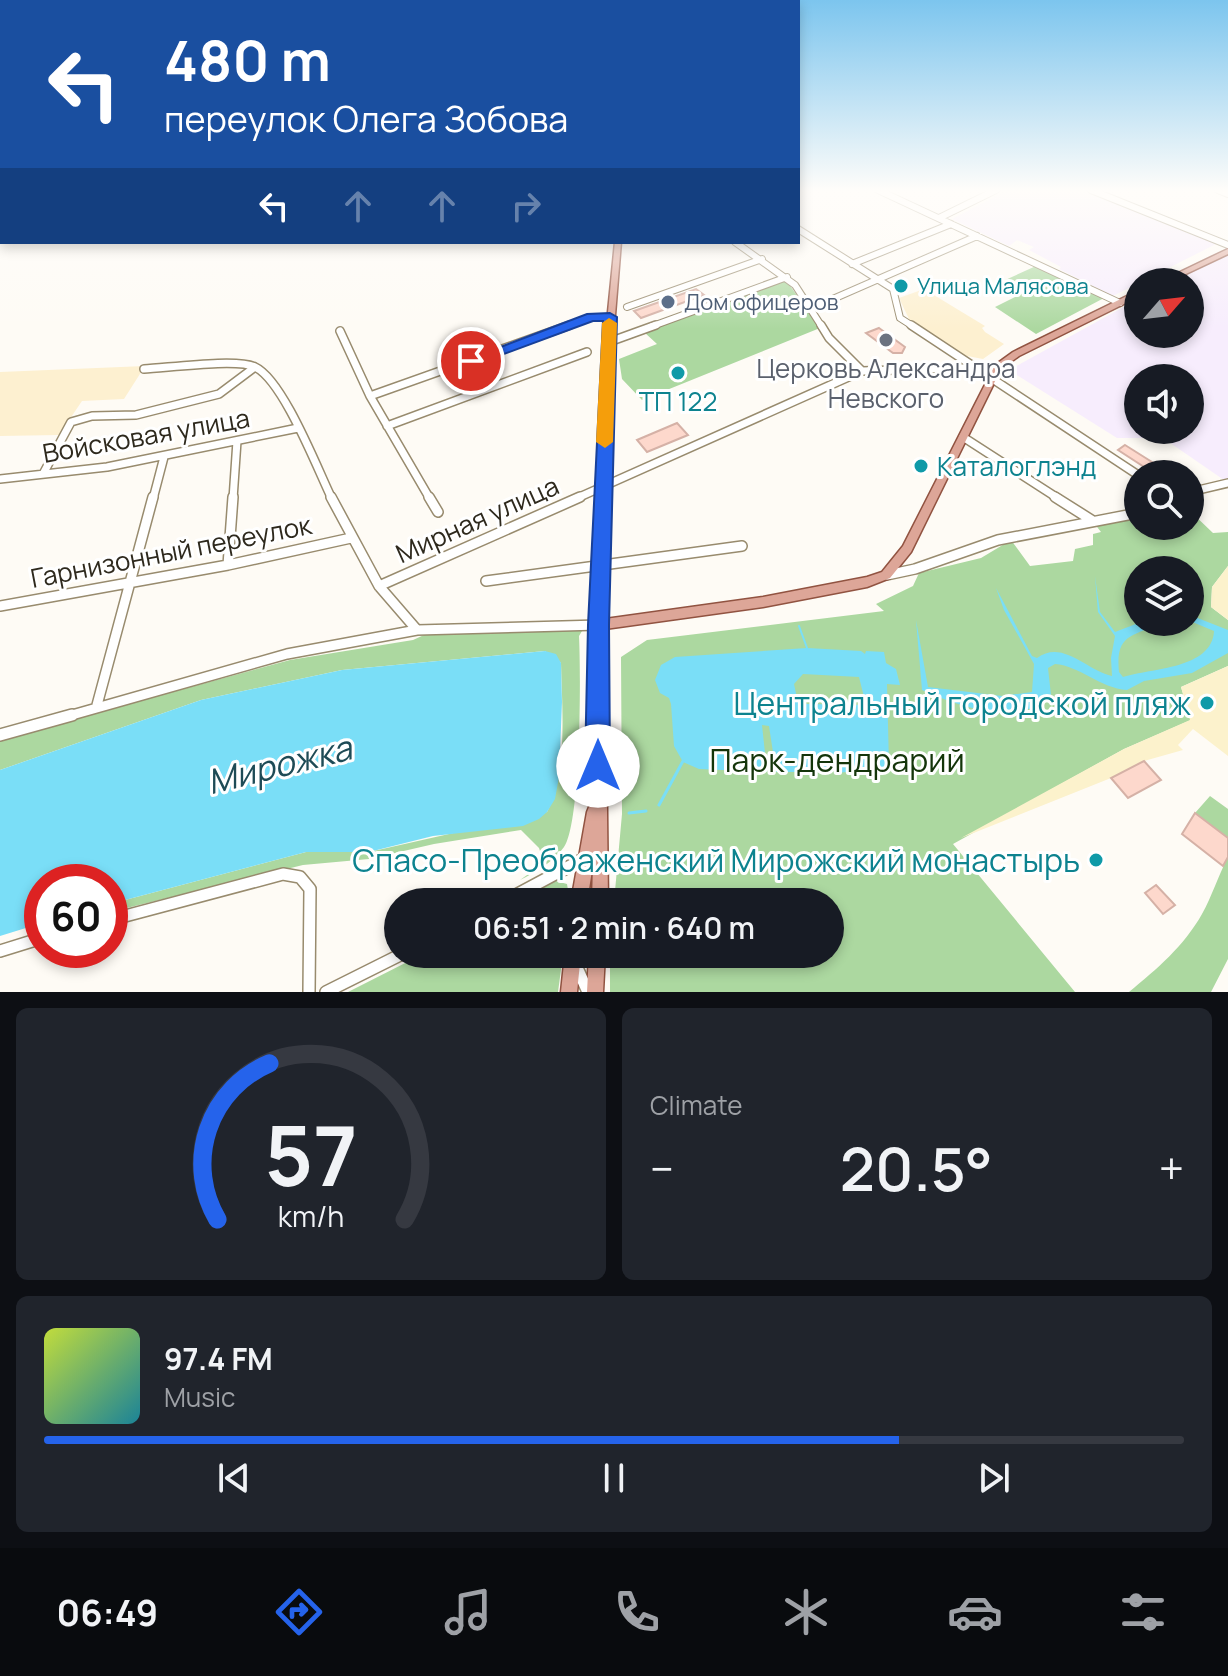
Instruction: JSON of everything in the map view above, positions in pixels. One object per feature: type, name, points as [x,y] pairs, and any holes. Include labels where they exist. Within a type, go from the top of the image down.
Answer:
[{"type":"main road","points":[[600,888],[599,625],[610,317],[618,244]]},
{"type":"main road","points":[[1191,268],[1228,250]]},
{"type":"main road","points":[[599,625],[763,602],[843,588],[886,575],[907,549],[998,367],[1016,354],[1124,301]]},
{"type":"main road","points":[[581,888],[597,795]]},
{"type":"main road","points":[[569,992],[570,968]]},
{"type":"main road","points":[[595,992],[596,968]]},
{"type":"street","points":[[809,236],[893,289],[900,318],[1124,466]]},
{"type":"street","points":[[852,264],[921,236]]},
{"type":"street","points":[[810,309],[976,236]]},
{"type":"street","points":[[978,236],[1120,303]]},
{"type":"street","points":[[1197,236],[1228,250]]},
{"type":"street","points":[[738,244],[787,277],[829,338],[862,371]]},
{"type":"street","points":[[627,307],[762,259]]},
{"type":"street","points":[[609,342],[787,277]]},
{"type":"street","points":[[370,396],[592,317],[610,317]]},
{"type":"street","points":[[340,331],[370,396],[438,512]]},
{"type":"street","points":[[387,426],[587,352]]},
{"type":"street","points":[[144,369],[235,364],[256,367],[291,406],[298,428],[351,538],[379,586],[417,630]]},
{"type":"street","name":"Мирная улица","points":[[379,586],[603,489],[862,371],[972,365],[984,369],[998,367]]},
{"type":"street","points":[[43,474],[71,422],[92,416],[136,415],[219,394],[256,367]]},
{"type":"street","name":"Войсковая улица","points":[[1,478],[164,457],[298,428]]},
{"type":"street","points":[[963,437],[1094,521]]},
{"type":"street","points":[[228,565],[237,441]]},
{"type":"street","points":[[97,705],[164,457]]},
{"type":"street","points":[[0,487],[1,478]]},
{"type":"street","points":[[1204,489],[1228,483]]},
{"type":"street","points":[[886,575],[915,569],[998,540],[1124,516]]},
{"type":"street","name":"Гарнизонный переулок","points":[[0,606],[228,565],[351,538]]},
{"type":"street","points":[[486,581],[742,546]]},
{"type":"street","points":[[0,735],[97,705],[287,654],[417,630],[599,625]]},
{"type":"street","points":[[529,888],[585,858]]},
{"type":"street","points":[[128,915],[283,874],[301,877],[308,881],[310,889],[309,992]]},
{"type":"street","points":[[0,951],[24,944]]},
{"type":"street","points":[[326,992],[384,963]]},
{"type":"street","points":[[576,968],[588,992]]},
{"type":"shaded area","points":[[989,236],[1202,236],[1218,243],[1168,268],[1124,268],[1124,290],[1113,296],[1059,269],[1061,267],[1029,250],[1034,247],[1017,240],[1009,246]]},
{"type":"shaded area","points":[[1228,254],[1228,479],[1224,480],[1204,466],[1204,460],[1195,460],[1172,444],[1204,444],[1204,364],[1124,364],[1124,438],[1117,438],[1009,370],[1124,307],[1124,348],[1204,348],[1204,268],[1200,268]]},
{"type":"shaded area","points":[[924,289],[985,326],[982,328],[985,332],[1004,344],[983,359],[962,355],[915,324],[909,319],[899,298]]},
{"type":"shaded area","points":[[145,366],[124,399],[82,401],[59,435],[0,436],[0,372]]},
{"type":"green space","points":[[1036,266],[1104,298],[1036,334],[995,307],[1023,293],[1003,281]]},
{"type":"green space","points":[[786,280],[820,328],[642,400],[622,379],[619,359],[657,344],[644,332]]},
{"type":"green space","name":"Парк-дендрарий","points":[[1124,515],[1124,540],[1204,540],[1204,524],[1213,533],[1228,532],[1228,566],[1212,587],[1211,607],[1228,620],[1228,666],[1181,687],[1191,720],[1124,749],[953,844],[1075,992],[610,992],[610,968],[844,968],[844,888],[615,888],[622,814],[621,657],[647,640],[884,611],[876,604],[913,586],[919,573],[981,558],[1011,540],[1030,566],[1073,561],[1075,549],[1093,545],[1093,534],[1101,532],[1094,523]]},
{"type":"green space","points":[[552,628],[582,631],[579,636],[579,746],[570,833],[555,857],[520,880],[544,863],[539,848],[521,830],[434,844],[369,859],[303,865],[128,908],[128,899],[306,852],[369,852],[547,812],[558,778],[563,719],[561,663],[545,651],[342,670],[201,700],[0,770],[0,739],[290,660],[413,640],[424,635]]},
{"type":"green space","points":[[1210,796],[1228,809],[1228,838],[1195,813]]},
{"type":"green space","points":[[1228,857],[1228,959],[1211,992],[1129,992],[1160,966],[1195,926]]},
{"type":"green space","points":[[556,881],[567,884],[568,888],[543,888]]},
{"type":"green space","points":[[395,968],[561,968],[558,992],[348,992]]},
{"type":"sand","name":"Центральный городской пляж","points":[[1228,566],[1228,620],[1211,607],[1212,587]]},
{"type":"sand","points":[[1228,666],[1228,756],[1193,729],[1178,745],[1183,750],[1144,761],[1111,778],[961,838],[1124,749],[1190,720],[1181,687]]},
{"type":"water","points":[[1095,576],[1100,612],[1115,632],[1124,629],[1124,636],[1132,636],[1120,650],[1119,672],[1123,677],[1179,665],[1203,653],[1211,644],[1214,631],[1204,627],[1204,621],[1228,630],[1228,653],[1192,673],[1144,681],[1127,690],[1055,664],[1048,668],[1051,695],[1038,705],[1022,711],[1005,713],[970,708],[922,690],[916,620],[928,687],[1002,696],[1032,692],[1034,664],[1004,610],[996,588],[1032,656],[1037,658],[1056,652],[1066,654],[1112,676],[1115,636],[1098,612]]},
{"type":"water","points":[[807,648],[861,651],[865,654],[866,651],[884,652],[886,663],[896,669],[900,685],[887,684],[889,765],[882,769],[835,773],[833,767],[828,767],[828,772],[776,772],[769,726],[762,725],[767,772],[699,769],[683,762],[674,746],[669,698],[660,693],[655,680],[661,665],[675,657]],"holes":[[[803,674],[859,677],[866,705],[807,704],[797,698],[794,684]]]},
{"type":"water","name":"Мирожка","points":[[545,651],[556,654],[561,663],[562,702],[559,777],[555,799],[547,812],[523,826],[433,836],[369,852],[306,852],[128,899],[128,864],[24,864],[24,929],[0,936],[0,770],[201,700],[342,670]]},
{"type":"building","name":"Дом офицеров","points":[[696,289],[704,295],[641,318],[634,311]]},
{"type":"building","name":"Церковь Александра Невского","points":[[879,328],[905,347],[902,353],[893,353],[866,333]]},
{"type":"building","points":[[677,423],[688,435],[647,452],[637,440]]},
{"type":"building","points":[[1125,445],[1149,460],[1133,460],[1118,450]]},
{"type":"building","points":[[1144,761],[1161,780],[1128,798],[1111,778]]},
{"type":"building","points":[[1195,813],[1228,838],[1228,857],[1223,866],[1182,834]]},
{"type":"building","points":[[1156,885],[1175,905],[1163,914],[1145,893]]},
{"type":"waterway","points":[[799,626],[807,648]]},
{"type":"waterway","points":[[659,805],[683,761]]},
{"type":"waterway","points":[[629,813],[646,811]]},
{"type":"slow traffic","points":[[605,442],[609,323]]},
{"type":"place","name":"Улица Малясова","points":[[901,286]]},
{"type":"place","name":"Дом офицеров","points":[[668,302]]},
{"type":"place","name":"Церковь Александра Невского","points":[[886,340]]},
{"type":"place","name":"ТП 122","points":[[678,373]]},
{"type":"place","name":"Каталоглэнд","points":[[921,466]]},
{"type":"place","name":"Центральный городской пляж","points":[[1207,703]]},
{"type":"place","name":"Спасо-Преображенский Мирожский монастырь","points":[[1096,860]]},
{"type":"route","points":[[471,361],[592,317],[610,317],[599,625],[598,766]]}]
